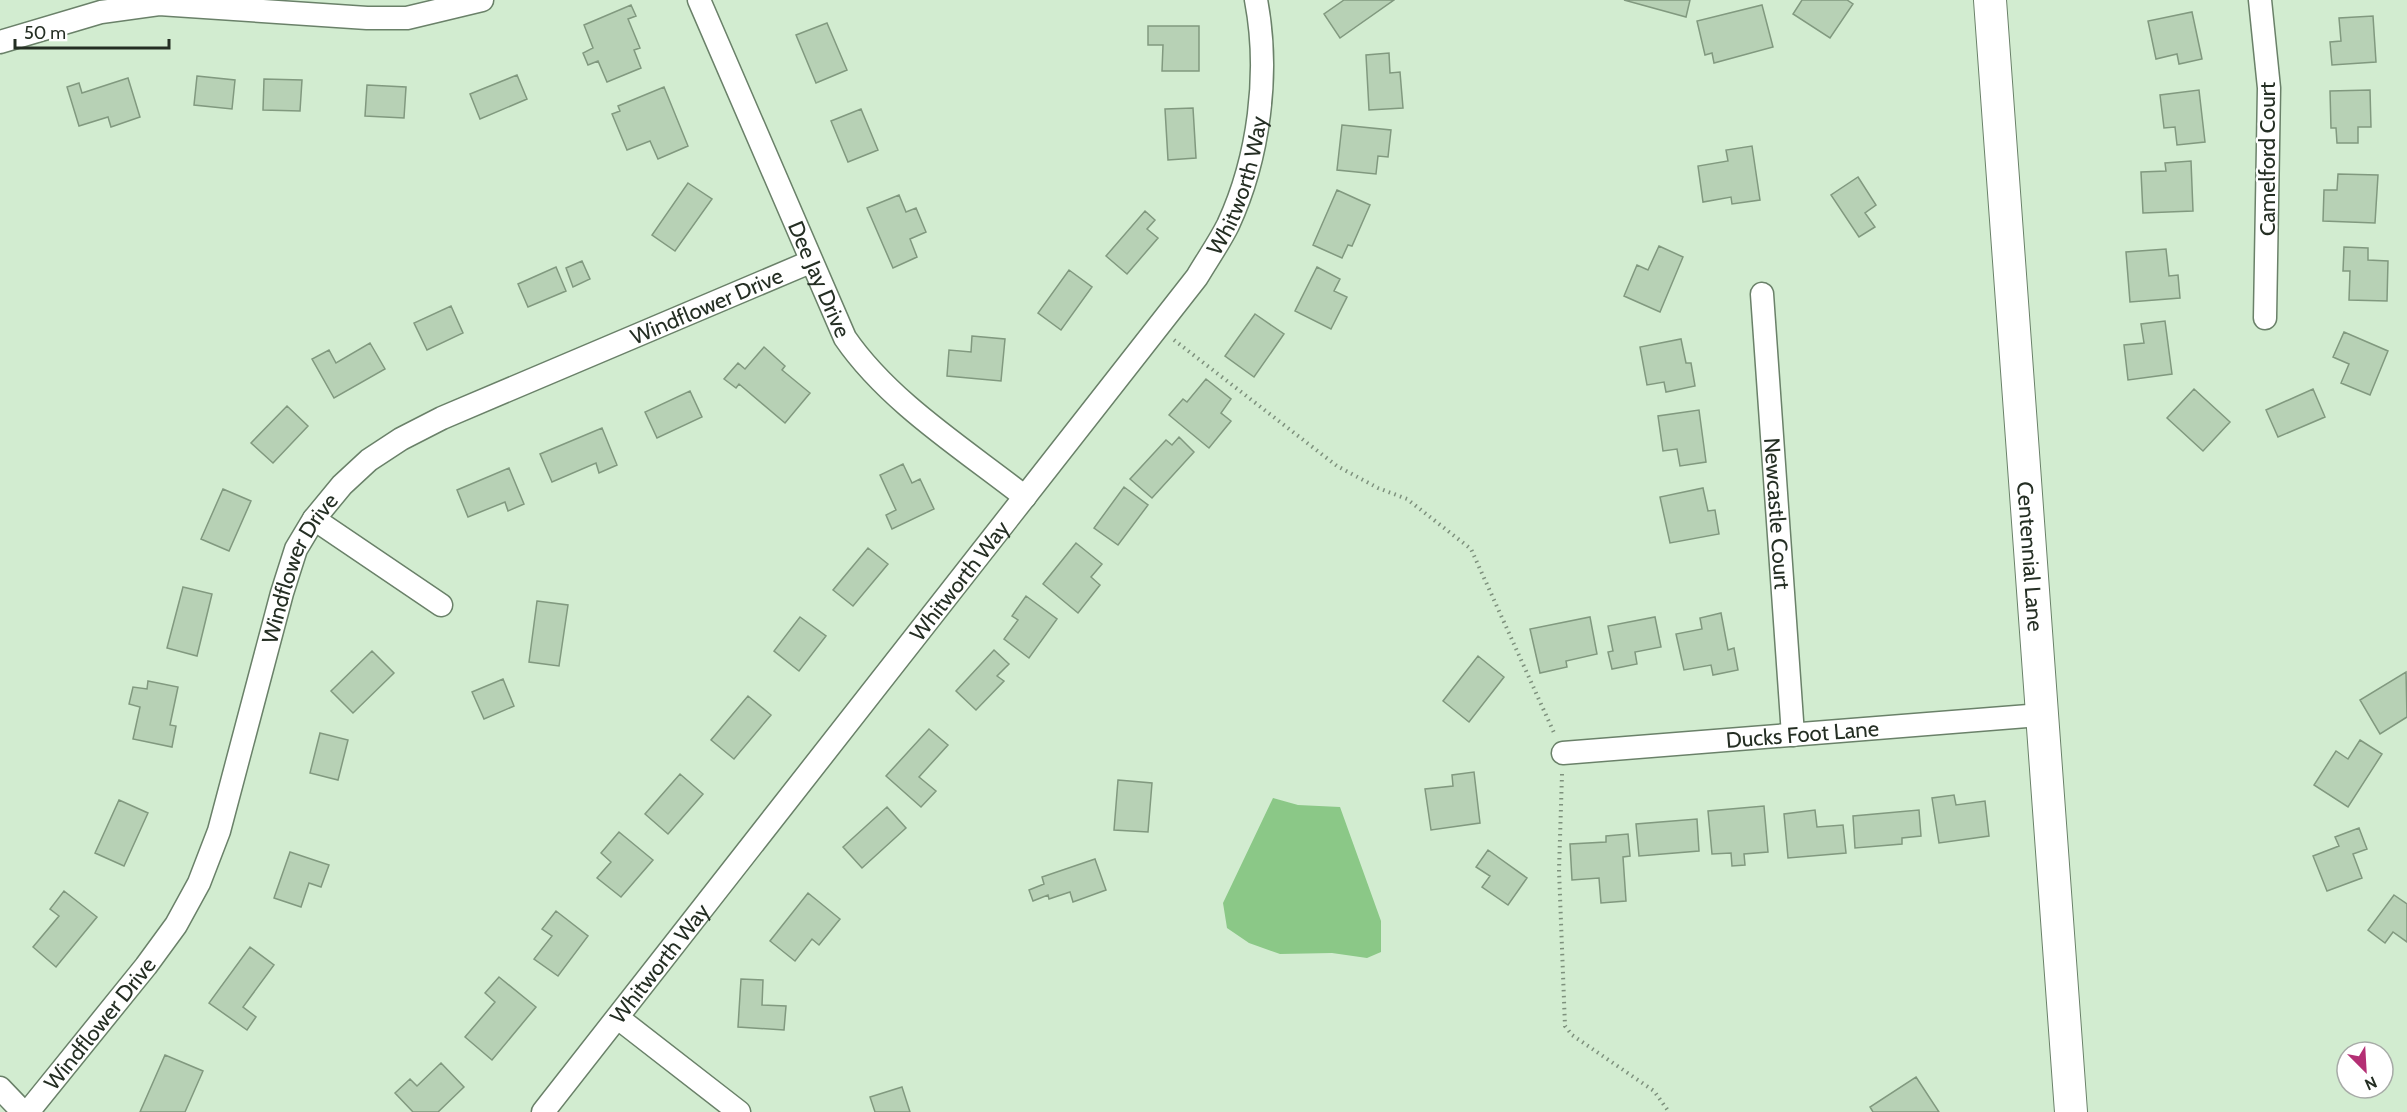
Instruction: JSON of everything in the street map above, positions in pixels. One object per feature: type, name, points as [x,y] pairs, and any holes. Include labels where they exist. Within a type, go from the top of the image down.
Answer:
[{"type":"street","points":[[0,42],[101,12],[159,4],[367,18],[407,18],[482,0]]},
{"type":"street","name":"Dee Jay Drive","points":[[699,0],[810,262],[845,338],[864,366],[888,389],[1025,498]]},
{"type":"street","name":"Whitworth Way","points":[[543,1112],[1197,277],[1228,225],[1246,174],[1257,122],[1262,69],[1256,0]]},
{"type":"street","name":"Centennial Lane","points":[[1990,0],[2071,1112]]},
{"type":"street","name":"Camelford Court","points":[[2260,0],[2269,88],[2265,318]]},
{"type":"street","name":"Windflower Drive","points":[[28,1112],[146,966],[176,925],[199,883],[219,831],[282,593],[296,549],[314,519],[342,485],[369,460],[401,439],[442,418],[810,262]]},
{"type":"street","name":"Newcastle Court","points":[[1762,294],[1793,735]]},
{"type":"street","points":[[314,519],[441,605]]},
{"type":"street","name":"Ducks Foot Lane","points":[[1563,753],[2041,715]]},
{"type":"street","points":[[618,1018],[738,1112]]},
{"type":"street","points":[[0,1088],[23,1112]]},
{"type":"path","points":[[1158,327],[1337,466],[1378,488],[1407,499],[1471,549],[1563,753],[1559,870],[1565,1026],[1572,1035],[1654,1091],[1669,1112]]},
{"type":"shaded area","points":[[1273,798],[1298,805],[1340,807],[1381,921],[1381,952],[1367,958],[1332,953],[1280,954],[1249,943],[1227,928],[1223,903]]},
{"type":"building","points":[[1344,0],[1394,0],[1340,38],[1324,14]]},
{"type":"building","points":[[1624,0],[1690,0],[1686,17]]},
{"type":"building","points":[[1802,0],[1847,0],[1853,4],[1830,38],[1793,14]]},
{"type":"building","points":[[631,5],[636,16],[628,19],[640,48],[634,50],[641,68],[607,82],[598,61],[588,65],[583,53],[593,48],[584,25]]},
{"type":"building","points":[[1762,5],[1773,47],[1714,63],[1712,53],[1705,55],[1697,21]]},
{"type":"building","points":[[2192,12],[2202,59],[2179,64],[2177,54],[2156,59],[2148,21]]},
{"type":"building","points":[[2373,16],[2376,62],[2332,65],[2330,42],[2341,41],[2339,18]]},
{"type":"building","points":[[827,23],[847,70],[816,83],[796,35]]},
{"type":"building","points":[[1148,26],[1199,26],[1199,71],[1162,71],[1163,45],[1148,45]]},
{"type":"building","points":[[1389,53],[1390,73],[1400,72],[1403,108],[1369,110],[1366,55]]},
{"type":"building","points":[[517,75],[527,99],[480,119],[470,94]]},
{"type":"building","points":[[197,76],[235,80],[232,109],[194,105]]},
{"type":"building","points":[[128,78],[140,117],[111,127],[108,117],[79,126],[67,87],[79,83],[82,93]]},
{"type":"building","points":[[264,79],[302,80],[300,111],[263,110]]},
{"type":"building","points":[[367,85],[406,87],[404,118],[365,116]]},
{"type":"building","points":[[664,87],[688,146],[658,159],[650,141],[627,150],[612,114],[620,111],[618,106]]},
{"type":"building","points":[[2199,90],[2205,142],[2177,145],[2175,127],[2164,128],[2160,95]]},
{"type":"building","points":[[2370,90],[2371,127],[2358,127],[2358,143],[2337,143],[2336,128],[2331,128],[2330,91]]},
{"type":"building","points":[[1193,108],[1196,158],[1168,160],[1165,109]]},
{"type":"building","points":[[861,109],[878,150],[848,162],[831,121]]},
{"type":"building","points":[[1342,125],[1391,130],[1388,157],[1378,156],[1376,174],[1337,170]]},
{"type":"building","points":[[1752,146],[1760,200],[1732,204],[1731,197],[1703,202],[1698,166],[1728,161],[1726,150]]},
{"type":"building","points":[[2191,161],[2193,211],[2143,213],[2141,172],[2166,171],[2165,163]]},
{"type":"building","points":[[2338,174],[2378,175],[2375,223],[2323,221],[2324,190],[2337,190]]},
{"type":"building","points":[[1858,177],[1876,205],[1865,213],[1875,227],[1859,237],[1831,195]]},
{"type":"building","points":[[688,183],[712,199],[675,251],[652,235]]},
{"type":"building","points":[[1337,190],[1370,205],[1352,246],[1348,245],[1342,258],[1313,245]]},
{"type":"building","points":[[899,195],[906,212],[916,208],[926,232],[910,239],[917,257],[893,268],[867,208]]},
{"type":"building","points":[[1145,211],[1155,220],[1147,229],[1158,238],[1127,274],[1106,256]]},
{"type":"building","points":[[1659,246],[1683,257],[1660,312],[1624,296],[1637,265],[1648,270]]},
{"type":"building","points":[[2344,247],[2368,248],[2368,260],[2388,261],[2387,301],[2349,300],[2350,271],[2343,271]]},
{"type":"building","points":[[2166,249],[2169,276],[2178,275],[2180,298],[2130,302],[2126,252]]},
{"type":"building","points":[[582,261],[590,279],[573,287],[566,268]]},
{"type":"building","points":[[556,267],[566,291],[528,307],[518,284]]},
{"type":"building","points":[[1317,267],[1340,279],[1334,291],[1347,297],[1331,329],[1295,311]]},
{"type":"building","points":[[1069,270],[1092,287],[1061,330],[1038,313]]},
{"type":"building","points":[[451,306],[463,333],[427,350],[414,323]]},
{"type":"building","points":[[1255,314],[1284,334],[1254,377],[1225,356]]},
{"type":"building","points":[[2165,321],[2172,374],[2128,380],[2124,345],[2144,343],[2141,324]]},
{"type":"building","points":[[2344,332],[2388,351],[2370,395],[2341,383],[2349,364],[2333,357]]},
{"type":"building","points":[[972,336],[1005,339],[1001,381],[947,376],[949,350],[971,352]]},
{"type":"building","points":[[1681,339],[1686,363],[1691,363],[1695,386],[1666,392],[1664,382],[1647,385],[1640,347]]},
{"type":"building","points":[[370,343],[385,369],[334,398],[312,359],[329,350],[336,363]]},
{"type":"building","points":[[764,347],[785,366],[782,370],[810,393],[785,423],[739,384],[736,388],[724,379],[738,363],[745,369]]},
{"type":"building","points":[[1206,379],[1231,399],[1221,413],[1231,421],[1209,448],[1169,415],[1183,399],[1187,402]]},
{"type":"building","points":[[2194,389],[2230,422],[2203,451],[2167,418]]},
{"type":"building","points":[[2313,389],[2325,417],[2278,437],[2266,410]]},
{"type":"building","points":[[690,391],[702,417],[657,438],[645,412]]},
{"type":"building","points":[[287,406],[308,426],[273,463],[251,443]]},
{"type":"building","points":[[1699,410],[1706,462],[1680,466],[1677,449],[1663,451],[1658,416]]},
{"type":"building","points":[[602,428],[617,465],[599,473],[596,463],[552,482],[540,454]]},
{"type":"building","points":[[1179,437],[1194,452],[1152,498],[1130,479],[1166,440],[1172,445]]},
{"type":"building","points":[[903,464],[912,483],[920,479],[934,509],[892,529],[886,515],[896,510],[880,475]]},
{"type":"building","points":[[509,468],[524,504],[508,511],[505,502],[468,517],[457,490]]},
{"type":"building","points":[[1124,487],[1148,505],[1118,545],[1094,528]]},
{"type":"building","points":[[1703,488],[1708,511],[1715,510],[1719,534],[1670,543],[1660,497]]},
{"type":"building","points":[[223,489],[251,501],[229,551],[201,539]]},
{"type":"building","points":[[1076,543],[1102,564],[1091,577],[1100,585],[1078,613],[1043,584]]},
{"type":"building","points":[[868,548],[888,564],[853,606],[833,590]]},
{"type":"building","points":[[183,587],[212,594],[197,656],[167,648]]},
{"type":"building","points":[[1026,596],[1057,619],[1029,658],[1004,639],[1018,620],[1012,616]]},
{"type":"building","points":[[537,601],[568,605],[559,666],[529,662]]},
{"type":"building","points":[[1721,613],[1728,650],[1734,648],[1738,670],[1713,675],[1711,665],[1684,670],[1676,634],[1702,629],[1700,618]]},
{"type":"building","points":[[800,617],[826,636],[799,671],[774,651]]},
{"type":"building","points":[[1590,617],[1597,654],[1566,661],[1567,667],[1540,673],[1530,629]]},
{"type":"building","points":[[1655,617],[1661,647],[1635,652],[1637,664],[1612,669],[1608,652],[1613,651],[1608,626]]},
{"type":"building","points":[[994,650],[1009,664],[997,676],[1004,681],[976,710],[956,691]]},
{"type":"building","points":[[372,651],[394,673],[353,713],[331,691]]},
{"type":"building","points":[[1478,656],[1504,677],[1469,722],[1443,701]]},
{"type":"building","points":[[2406,672],[2407,717],[2380,734],[2360,700]]},
{"type":"building","points":[[503,679],[514,706],[484,719],[472,692]]},
{"type":"building","points":[[148,681],[178,687],[170,725],[176,726],[172,747],[133,739],[140,707],[129,704],[133,687],[147,689]]},
{"type":"building","points":[[748,696],[771,715],[734,759],[711,740]]},
{"type":"building","points":[[929,729],[948,745],[919,777],[936,791],[921,807],[886,776]]},
{"type":"building","points":[[320,733],[348,740],[338,780],[310,773]]},
{"type":"building","points":[[2360,740],[2382,754],[2348,807],[2314,785],[2336,751],[2348,759]]},
{"type":"building","points":[[1474,772],[1480,823],[1431,830],[1425,789],[1453,786],[1452,775]]},
{"type":"building","points":[[680,774],[703,794],[668,834],[645,814]]},
{"type":"building","points":[[1118,780],[1152,783],[1148,832],[1114,830]]},
{"type":"building","points":[[1954,795],[1956,805],[1985,801],[1989,836],[1939,843],[1932,798]]},
{"type":"building","points":[[119,800],[148,813],[124,866],[95,853]]},
{"type":"building","points":[[1764,806],[1768,852],[1744,854],[1745,865],[1732,866],[1731,853],[1712,854],[1708,811]]},
{"type":"building","points":[[887,807],[906,828],[862,868],[843,847]]},
{"type":"building","points":[[1815,810],[1817,827],[1843,825],[1846,853],[1788,858],[1784,814]]},
{"type":"building","points":[[1919,810],[1921,836],[1902,838],[1902,844],[1855,848],[1853,816]]},
{"type":"building","points":[[1697,819],[1699,851],[1639,856],[1636,824]]},
{"type":"building","points":[[2359,828],[2367,849],[2353,854],[2362,878],[2327,891],[2313,856],[2339,846],[2335,837]]},
{"type":"building","points":[[619,832],[653,860],[621,897],[597,878],[611,862],[601,853]]},
{"type":"building","points":[[1628,834],[1630,856],[1623,857],[1626,901],[1601,903],[1599,878],[1572,880],[1570,844],[1606,842],[1606,836]]},
{"type":"building","points":[[1488,850],[1527,878],[1508,905],[1482,887],[1490,876],[1476,867]]},
{"type":"building","points":[[290,852],[329,865],[321,887],[309,883],[301,907],[274,898]]},
{"type":"building","points":[[1095,859],[1106,890],[1073,902],[1070,892],[1049,899],[1048,895],[1033,901],[1029,890],[1044,884],[1042,877]]},
{"type":"building","points":[[64,891],[97,917],[56,967],[33,947],[59,916],[50,909]]},
{"type":"building","points":[[808,893],[840,919],[819,945],[812,939],[795,961],[770,941]]},
{"type":"building","points":[[2394,895],[2407,904],[2407,942],[2393,932],[2385,943],[2368,930]]},
{"type":"building","points":[[556,911],[588,936],[558,976],[534,959],[552,936],[542,929]]},
{"type":"building","points":[[250,947],[274,965],[243,1007],[256,1017],[247,1030],[209,1003]]},
{"type":"building","points":[[499,977],[536,1007],[492,1060],[465,1037],[495,1002],[485,993]]},
{"type":"building","points":[[741,979],[763,980],[762,1005],[786,1006],[784,1030],[738,1027]]},
{"type":"building","points":[[165,1055],[203,1071],[185,1112],[140,1112]]},
{"type":"building","points":[[441,1063],[464,1087],[438,1112],[413,1112],[395,1093],[410,1079],[417,1086]]},
{"type":"building","points":[[1916,1077],[1939,1112],[1873,1112],[1870,1107]]},
{"type":"building","points":[[902,1087],[910,1112],[875,1112],[870,1097]]}]
